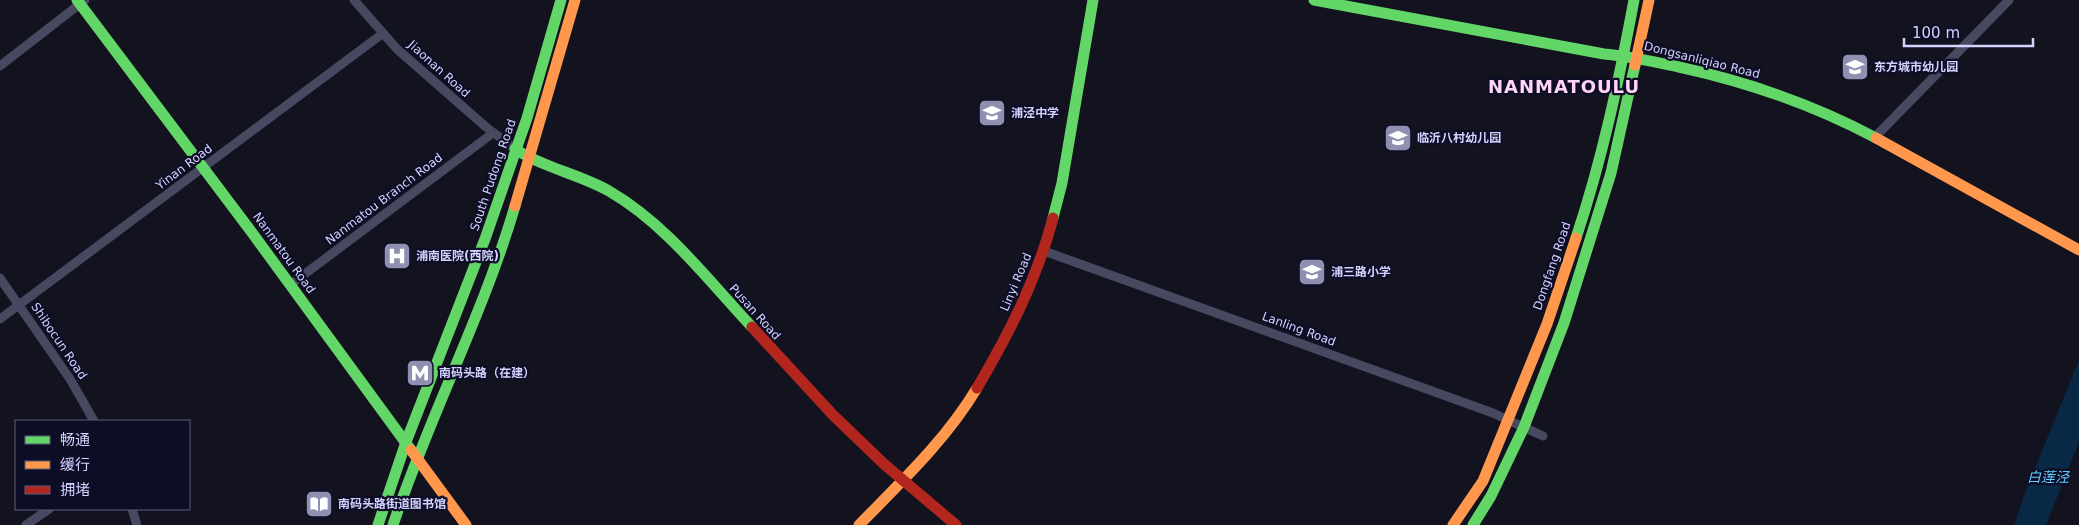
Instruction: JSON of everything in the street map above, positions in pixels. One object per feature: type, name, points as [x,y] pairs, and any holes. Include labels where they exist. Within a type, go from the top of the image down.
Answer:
[{"type":"street","name":"Jiaonan Road","points":[[354,0],[382,34],[493,133],[516,149]]},
{"type":"street","name":"South Pudong Road","points":[[378,525],[406,442],[485,240],[527,118],[561,0]]},
{"type":"street","points":[[392,525],[504,242],[575,0]]},
{"type":"street","name":"Linyi Road","points":[[859,525],[904,481],[948,430],[983,378],[1017,316],[1044,250],[1062,183],[1093,0]]},
{"type":"street","name":"Dongsanliqiao Road","points":[[1314,0],[1604,54],[1630,56],[1749,84],[1818,110],[1874,138],[2079,250]]},
{"type":"street","name":"Dongfang Road","points":[[1473,525],[1491,496],[1524,427],[1564,323],[1610,173],[1630,56],[1634,0]]},
{"type":"street","name":"Dongfang Road","points":[[1453,525],[1483,481],[1547,324],[1592,191],[1630,56],[1649,0]]},
{"type":"street","points":[[1874,138],[2009,0]]},
{"type":"street","points":[[0,66],[80,1]]},
{"type":"street","name":"Nanmatou Road","points":[[80,1],[466,525]]},
{"type":"street","name":"Yinan Road","points":[[0,319],[382,34]]},
{"type":"street","name":"Nanmatou Branch Road","points":[[290,285],[493,133]]},
{"type":"street","name":"Pusan Road","points":[[516,149],[528,158],[596,184],[644,214],[671,240],[822,404],[904,481],[956,525]]},
{"type":"street","name":"Lanling Road","points":[[1044,250],[1508,418],[1543,436]]},
{"type":"street","name":"Shibocun Road","points":[[0,278],[70,379],[93,420]]},
{"type":"street","points":[[26,525],[47,510]]},
{"type":"street","points":[[132,510],[137,525]]},
{"type":"water","name":"白莲泾","points":[[2079,360],[2079,442],[2046,525],[2014,525],[2025,493]]},
{"type":"traffic: fast","points":[[77,0],[253,234],[411,450]]},
{"type":"traffic: fast","points":[[378,525],[406,442],[485,239],[527,118],[561,0]]},
{"type":"traffic: fast","points":[[1053,218],[1062,183],[1093,0]]},
{"type":"traffic: fast","points":[[1314,0],[1604,54],[1642,59],[1705,73],[1755,87],[1805,105],[1876,138]]},
{"type":"traffic: fast","points":[[1576,238],[1609,120],[1634,0]]},
{"type":"traffic: fast","points":[[1473,525],[1491,496],[1524,427],[1564,323],[1611,173],[1635,65]]},
{"type":"traffic: fast","points":[[515,149],[526,156],[598,185],[630,204],[685,253],[752,327]]},
{"type":"traffic: fast","points":[[393,525],[407,485],[488,287],[515,206]]},
{"type":"traffic: slow","points":[[515,206],[575,0]]},
{"type":"traffic: slow","points":[[1635,65],[1649,0]]},
{"type":"traffic: slow","points":[[1876,138],[2079,250]]},
{"type":"traffic: slow","points":[[1453,525],[1483,481],[1547,324],[1576,238]]},
{"type":"traffic: slow","points":[[859,525],[937,443],[977,388]]},
{"type":"traffic: slow","points":[[411,450],[466,525]]},
{"type":"traffic: jam","points":[[977,388],[1021,306],[1039,263],[1053,218]]},
{"type":"traffic: jam","points":[[752,327],[833,415],[884,464],[956,525]]},
{"type":"place","name":"东方城市幼儿园","points":[[1855,67]]},
{"type":"place","name":"浦泾中学","points":[[992,113]]},
{"type":"place","name":"临沂八村幼儿园","points":[[1398,138]]},
{"type":"place","name":"浦南医院(西院)","points":[[397,256]]},
{"type":"place","name":"浦三路小学","points":[[1312,272]]},
{"type":"place","name":"南码头路（在建）","points":[[420,373]]},
{"type":"place","name":"南码头路街道图书馆","points":[[319,504]]},
{"type":"district","name":"NANMATOULU","points":[[1564,87]]}]
